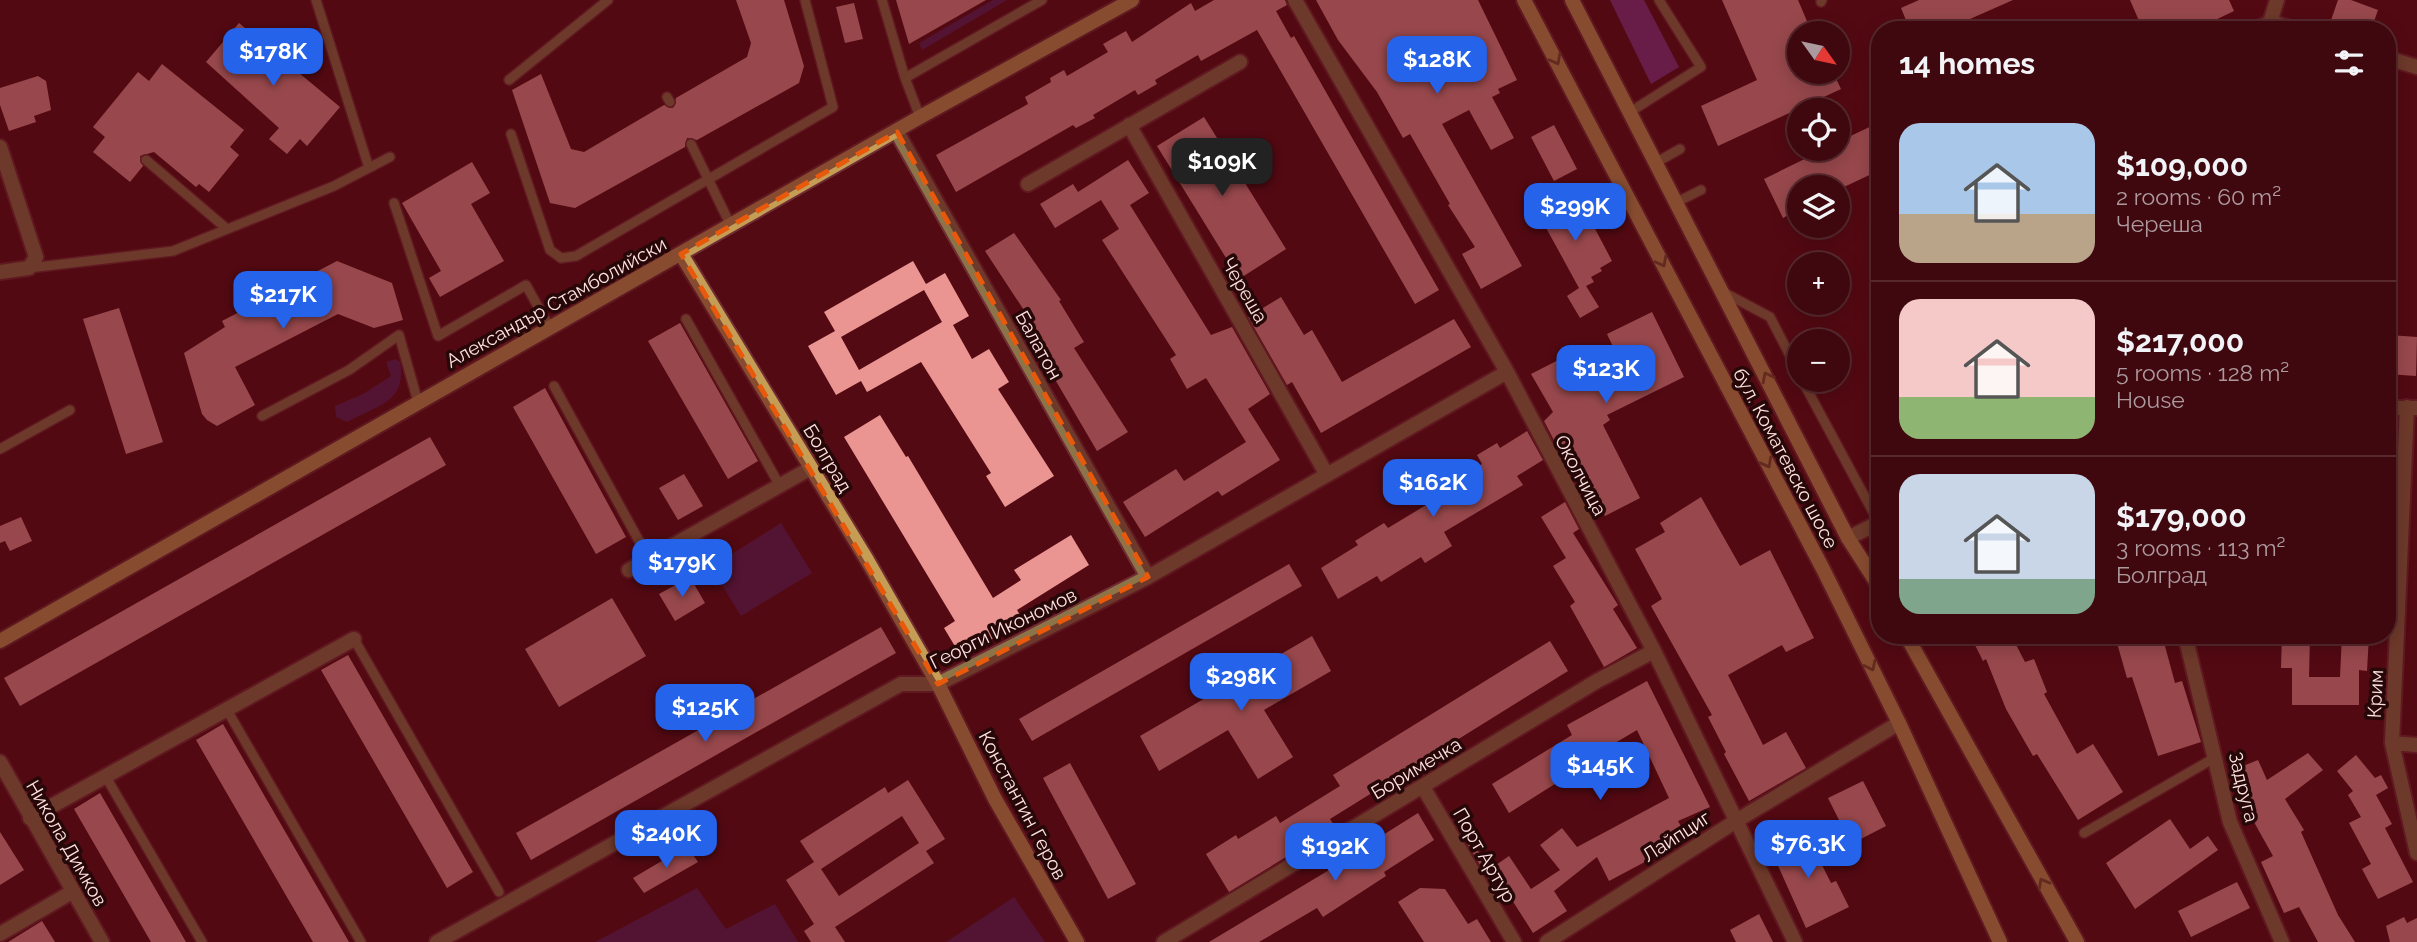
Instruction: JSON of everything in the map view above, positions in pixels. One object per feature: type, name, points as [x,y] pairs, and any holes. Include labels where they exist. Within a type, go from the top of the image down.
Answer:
[{"type":"street","name":"Александър Стамболийски","points":[[0,641],[920,117],[1132,0]]},
{"type":"street","name":"Околчица","points":[[1295,0],[1507,372],[1654,651],[1795,942]]},
{"type":"street","name":"бул. Коматевско шосе","points":[[1524,0],[1823,569],[1899,723],[2000,942]]},
{"type":"street","name":"бул. Коматевско шосе","points":[[1572,0],[1725,293],[1848,538],[1871,574]]},
{"type":"street","points":[[2271,21],[2277,0]]},
{"type":"street","points":[[2396,61],[2417,67]]},
{"type":"street","points":[[1028,184],[1240,62]]},
{"type":"street","name":"Череша","points":[[1129,125],[1327,475]]},
{"type":"street","name":"Балатон","points":[[897,132],[1148,577]]},
{"type":"street","points":[[0,147],[36,257],[29,268],[0,272]]},
{"type":"street","name":"Болград","points":[[681,254],[938,684]]},
{"type":"street","name":"Георги Икономов","points":[[437,942],[901,684],[938,684],[1148,577],[1507,372]]},
{"type":"street","name":"Крим","points":[[2412,408],[2392,743],[2417,853]]},
{"type":"street","points":[[629,570],[811,468]]},
{"type":"street","points":[[1848,538],[1871,527]]},
{"type":"street","points":[[30,818],[354,639]]},
{"type":"street","points":[[1911,644],[2077,942]]},
{"type":"street","name":"Задруга","points":[[2187,644],[2230,822],[2283,942]]},
{"type":"street","name":"Боримечка","points":[[1164,942],[1597,681],[1654,651]]},
{"type":"street","name":"Константин Геров","points":[[938,684],[995,799],[1077,942]]},
{"type":"street","name":"Лайпциг","points":[[1547,942],[1736,821],[1899,723]]},
{"type":"street","points":[[2392,743],[2417,745]]},
{"type":"street","name":"Никола Димков","points":[[0,762],[102,942]]},
{"type":"street","name":"Порт Артур","points":[[1423,787],[1514,942]]},
{"type":"street","points":[[0,934],[72,892]]},
{"type":"lane","points":[[316,0],[369,168]]},
{"type":"lane","points":[[509,80],[608,0]]},
{"type":"lane","points":[[511,134],[550,250],[561,258],[576,256],[833,107],[805,0]]},
{"type":"lane","points":[[882,0],[905,78],[920,117]]},
{"type":"lane","points":[[905,78],[1042,0]]},
{"type":"lane","points":[[1630,112],[1701,67],[1659,0]]},
{"type":"lane","points":[[691,144],[731,226]]},
{"type":"lane","points":[[1657,162],[1680,149]]},
{"type":"lane","points":[[29,268],[173,251],[390,157]]},
{"type":"lane","points":[[146,160],[226,229]]},
{"type":"lane","points":[[1677,202],[1701,190]]},
{"type":"lane","points":[[394,204],[438,336],[526,285],[550,328]]},
{"type":"lane","points":[[1725,293],[1770,317],[1787,350]]},
{"type":"lane","points":[[686,320],[780,486]]},
{"type":"lane","points":[[262,416],[349,370],[399,335],[418,402]]},
{"type":"lane","points":[[554,386],[649,559]]},
{"type":"lane","points":[[1808,392],[1871,508]]},
{"type":"lane","points":[[0,449],[70,410]]},
{"type":"lane","points":[[354,639],[499,892]]},
{"type":"lane","points":[[227,710],[360,942]]},
{"type":"lane","points":[[2084,833],[2216,757]]},
{"type":"lane","points":[[106,777],[202,942]]},
{"type":"highlighted area","points":[[897,132],[1148,577],[938,684],[681,254]]},
{"type":"shaded area","points":[[993,0],[1007,0],[922,50],[919,43]]},
{"type":"shaded area","points":[[1610,0],[1644,0],[1679,67],[1651,84]]},
{"type":"shaded area","points":[[396,359],[400,362],[399,386],[388,401],[347,422],[336,417],[335,406],[363,394],[391,376],[386,362]]},
{"type":"shaded area","points":[[781,523],[812,573],[741,616],[711,567]]},
{"type":"shaded area","points":[[697,888],[726,929],[775,904],[798,942],[595,942]]},
{"type":"shaded area","points":[[1014,897],[1045,942],[946,942]]},
{"type":"building","points":[[736,0],[784,0],[804,66],[799,83],[697,140],[687,138],[685,147],[575,208],[550,203],[512,90],[541,74],[571,149],[584,152],[664,105],[673,108],[676,98],[747,57],[751,43]]},
{"type":"building","points":[[896,0],[986,0],[909,44]]},
{"type":"building","points":[[1214,0],[1285,0],[1287,5],[1276,11],[1291,38],[1294,36],[1439,290],[1415,304],[1257,30],[1201,61],[1198,55],[1155,80],[1157,84],[1138,95],[1135,90],[1093,115],[1095,118],[1076,128],[1073,125],[956,192],[936,155],[1028,104],[1025,97],[1051,82],[1050,78],[1064,70],[1067,76],[1108,52],[1103,44],[1126,31],[1132,42],[1191,3],[1195,11]]},
{"type":"building","points":[[1316,0],[1478,0],[1517,80],[1498,89],[1500,93],[1492,97],[1514,138],[1491,150],[1469,110],[1442,124],[1522,266],[1481,289],[1462,254],[1475,247],[1448,205],[1450,204],[1410,134],[1403,138],[1377,92],[1338,40]]},
{"type":"building","points":[[1722,0],[1798,0],[1807,21],[1787,21],[1787,84],[1839,84],[1841,89],[1822,98],[1787,98],[1787,114],[1718,146],[1701,106],[1757,80]]},
{"type":"building","points":[[1919,0],[2013,0],[1965,21],[1906,21],[1901,8]]},
{"type":"building","points":[[2130,0],[2229,0],[2234,11],[2213,21],[2139,21]]},
{"type":"building","points":[[2338,0],[2351,0],[2378,10],[2374,21],[2331,21]]},
{"type":"building","points":[[854,3],[863,39],[845,43],[836,7]]},
{"type":"building","points":[[239,23],[340,107],[307,146],[300,139],[287,154],[269,139],[279,128],[206,62]]},
{"type":"building","points":[[162,64],[244,130],[230,147],[239,155],[209,192],[199,184],[196,187],[154,152],[140,156],[143,166],[130,182],[93,152],[105,137],[93,127],[138,72],[149,81]]},
{"type":"building","points":[[38,76],[46,81],[51,110],[34,116],[36,122],[9,131],[0,105],[0,88]]},
{"type":"building","points":[[1204,117],[1286,249],[1239,279],[1157,146]]},
{"type":"building","points":[[1554,125],[1577,169],[1554,181],[1531,137]]},
{"type":"building","points":[[1871,126],[1871,174],[1850,184],[1850,175],[1787,175],[1787,216],[1783,218],[1764,179],[1801,161],[1850,161],[1850,136]]},
{"type":"building","points":[[1128,160],[1149,193],[1130,205],[1211,335],[1232,327],[1270,394],[1248,409],[1280,460],[1222,496],[1218,491],[1145,537],[1123,502],[1176,469],[1184,481],[1246,442],[1206,378],[1187,389],[1170,359],[1176,355],[1102,240],[1119,229],[1101,200],[1055,228],[1040,204],[1073,184],[1078,192]]},
{"type":"building","points":[[472,162],[490,193],[471,204],[504,261],[440,297],[429,278],[441,271],[402,203]]},
{"type":"building","points":[[1571,183],[1612,261],[1600,268],[1602,271],[1591,277],[1594,282],[1586,286],[1599,307],[1580,318],[1567,296],[1579,288],[1533,204]]},
{"type":"building","points":[[1014,233],[1061,300],[1059,301],[1084,342],[1074,348],[1128,432],[1097,451],[1029,335],[1037,330],[985,251]]},
{"type":"building","points":[[337,261],[392,283],[403,320],[374,328],[338,314],[235,367],[255,405],[217,426],[207,420],[202,414],[184,353],[225,327],[222,321]]},
{"type":"building","points":[[913,261],[926,284],[945,273],[969,316],[953,325],[972,359],[989,349],[1009,382],[998,389],[1054,476],[1005,507],[986,476],[991,473],[921,362],[867,392],[861,381],[836,395],[808,346],[835,331],[824,312]],"holes":[[[924,290],[942,322],[859,370],[841,337]]]},
{"type":"building","points":[[1281,297],[1304,335],[1312,330],[1342,382],[1454,319],[1471,347],[1321,433],[1292,382],[1287,385],[1248,317]]},
{"type":"building","points":[[119,308],[163,442],[126,454],[83,319]]},
{"type":"building","points":[[1652,312],[1684,377],[1607,415],[1610,420],[1603,425],[1640,498],[1605,516],[1569,447],[1559,450],[1544,421],[1553,412],[1531,374],[1574,352],[1592,387],[1624,370],[1607,334]]},
{"type":"building","points":[[680,323],[758,461],[728,479],[648,341]]},
{"type":"building","points":[[2396,336],[2417,337],[2416,376],[2396,375]]},
{"type":"building","points":[[545,388],[626,537],[596,554],[513,407]]},
{"type":"building","points":[[880,415],[906,457],[908,456],[993,598],[1021,580],[1014,570],[1071,535],[1089,565],[1017,610],[1023,620],[962,658],[944,628],[955,621],[844,437]]},
{"type":"building","points":[[1527,431],[1543,460],[1517,476],[1523,485],[1444,532],[1452,546],[1425,563],[1421,557],[1381,582],[1377,576],[1338,599],[1321,568],[1358,545],[1355,541],[1384,523],[1388,528],[1441,496],[1438,491],[1482,464],[1477,455],[1497,443],[1500,448]]},
{"type":"building","points":[[430,437],[446,465],[20,706],[4,678]]},
{"type":"building","points":[[684,474],[703,506],[678,520],[659,488]]},
{"type":"building","points":[[1701,497],[1740,566],[1770,550],[1814,638],[1786,652],[1782,645],[1728,675],[1763,745],[1786,732],[1806,768],[1749,801],[1708,717],[1712,715],[1651,606],[1662,599],[1635,549],[1665,532],[1660,523]]},
{"type":"building","points":[[1565,502],[1579,529],[1573,533],[1618,605],[1613,609],[1637,648],[1604,667],[1570,606],[1575,602],[1553,566],[1566,558],[1541,517]]},
{"type":"building","points":[[21,517],[32,541],[10,551],[5,541],[0,543],[0,526]]},
{"type":"building","points":[[1289,564],[1302,586],[1032,741],[1019,719]]},
{"type":"building","points":[[690,577],[705,603],[675,621],[659,594]]},
{"type":"building","points":[[612,598],[646,656],[559,707],[525,649]]},
{"type":"building","points":[[881,627],[896,653],[531,860],[516,833]]},
{"type":"building","points":[[1312,636],[1331,671],[1264,710],[1293,757],[1258,779],[1228,730],[1159,771],[1140,736]]},
{"type":"building","points":[[1550,641],[1568,671],[1330,819],[1335,827],[1229,892],[1206,854],[1236,835],[1238,839],[1276,816],[1280,823],[1340,786],[1333,775]]},
{"type":"building","points":[[1974,644],[2016,644],[2025,662],[2034,659],[2047,692],[2044,694],[2077,754],[2093,744],[2123,792],[2078,820],[2037,754],[2033,756],[2006,709],[1986,659],[1983,661]]},
{"type":"building","points":[[2117,644],[2164,644],[2175,683],[2182,681],[2201,742],[2158,756],[2132,677],[2127,678]]},
{"type":"building","points":[[2282,644],[2310,644],[2309,677],[2340,677],[2342,644],[2368,644],[2367,671],[2359,670],[2359,705],[2292,705],[2292,668],[2281,668]]},
{"type":"building","points":[[348,655],[473,872],[447,888],[321,670]]},
{"type":"building","points":[[1647,681],[1710,807],[1678,821],[1688,839],[1609,881],[1597,857],[1554,891],[1567,911],[1533,933],[1498,878],[1491,883],[1466,842],[1496,865],[1509,856],[1531,889],[1560,870],[1540,845],[1562,828],[1577,847],[1669,798],[1637,730],[1605,749],[1609,756],[1590,767],[1588,763],[1509,813],[1492,784],[1572,735],[1567,725]]},
{"type":"building","points":[[223,724],[349,942],[313,942],[196,740]]},
{"type":"building","points":[[2308,753],[2323,770],[2285,799],[2304,830],[2301,832],[2338,915],[2355,942],[2318,942],[2299,907],[2284,913],[2261,862],[2273,856],[2245,806],[2233,770],[2258,760],[2267,780]]},
{"type":"building","points":[[2356,755],[2375,778],[2381,775],[2388,788],[2376,795],[2392,824],[2385,828],[2413,882],[2378,899],[2362,869],[2371,864],[2349,823],[2361,817],[2348,795],[2353,791],[2337,771]]},
{"type":"building","points":[[1070,763],[1136,884],[1108,899],[1043,778]]},
{"type":"building","points":[[908,780],[945,839],[926,851],[934,863],[835,927],[845,942],[811,942],[804,931],[814,924],[786,880],[814,862],[800,841],[885,787],[888,793]],"holes":[[[902,816],[919,843],[839,896],[821,869]]]},
{"type":"building","points":[[1863,781],[1886,826],[1851,844],[1828,798]]},
{"type":"building","points":[[100,793],[186,942],[151,942],[74,809]]},
{"type":"building","points":[[1418,813],[1434,840],[1384,872],[1386,876],[1323,917],[1317,908],[1259,942],[1209,942],[1384,837],[1383,835]]},
{"type":"building","points":[[2170,819],[2190,849],[2208,836],[2218,850],[2135,909],[2106,863]]},
{"type":"building","points":[[1805,831],[1831,883],[1836,881],[1849,907],[1806,928],[1770,848]]},
{"type":"building","points":[[0,832],[24,870],[0,885]]},
{"type":"building","points":[[687,846],[698,862],[644,893],[633,878]]},
{"type":"building","points":[[2237,882],[2250,908],[2191,937],[2178,911]]},
{"type":"building","points":[[1420,888],[1445,889],[1468,924],[1477,919],[1491,942],[1424,942],[1398,902]]},
{"type":"building","points":[[1759,914],[1773,942],[1736,942],[1730,930]]},
{"type":"building","points":[[2404,917],[2407,923],[2417,918],[2417,942],[2390,942],[2386,926]]},
{"type":"building","points":[[42,921],[55,942],[8,942]]}]
